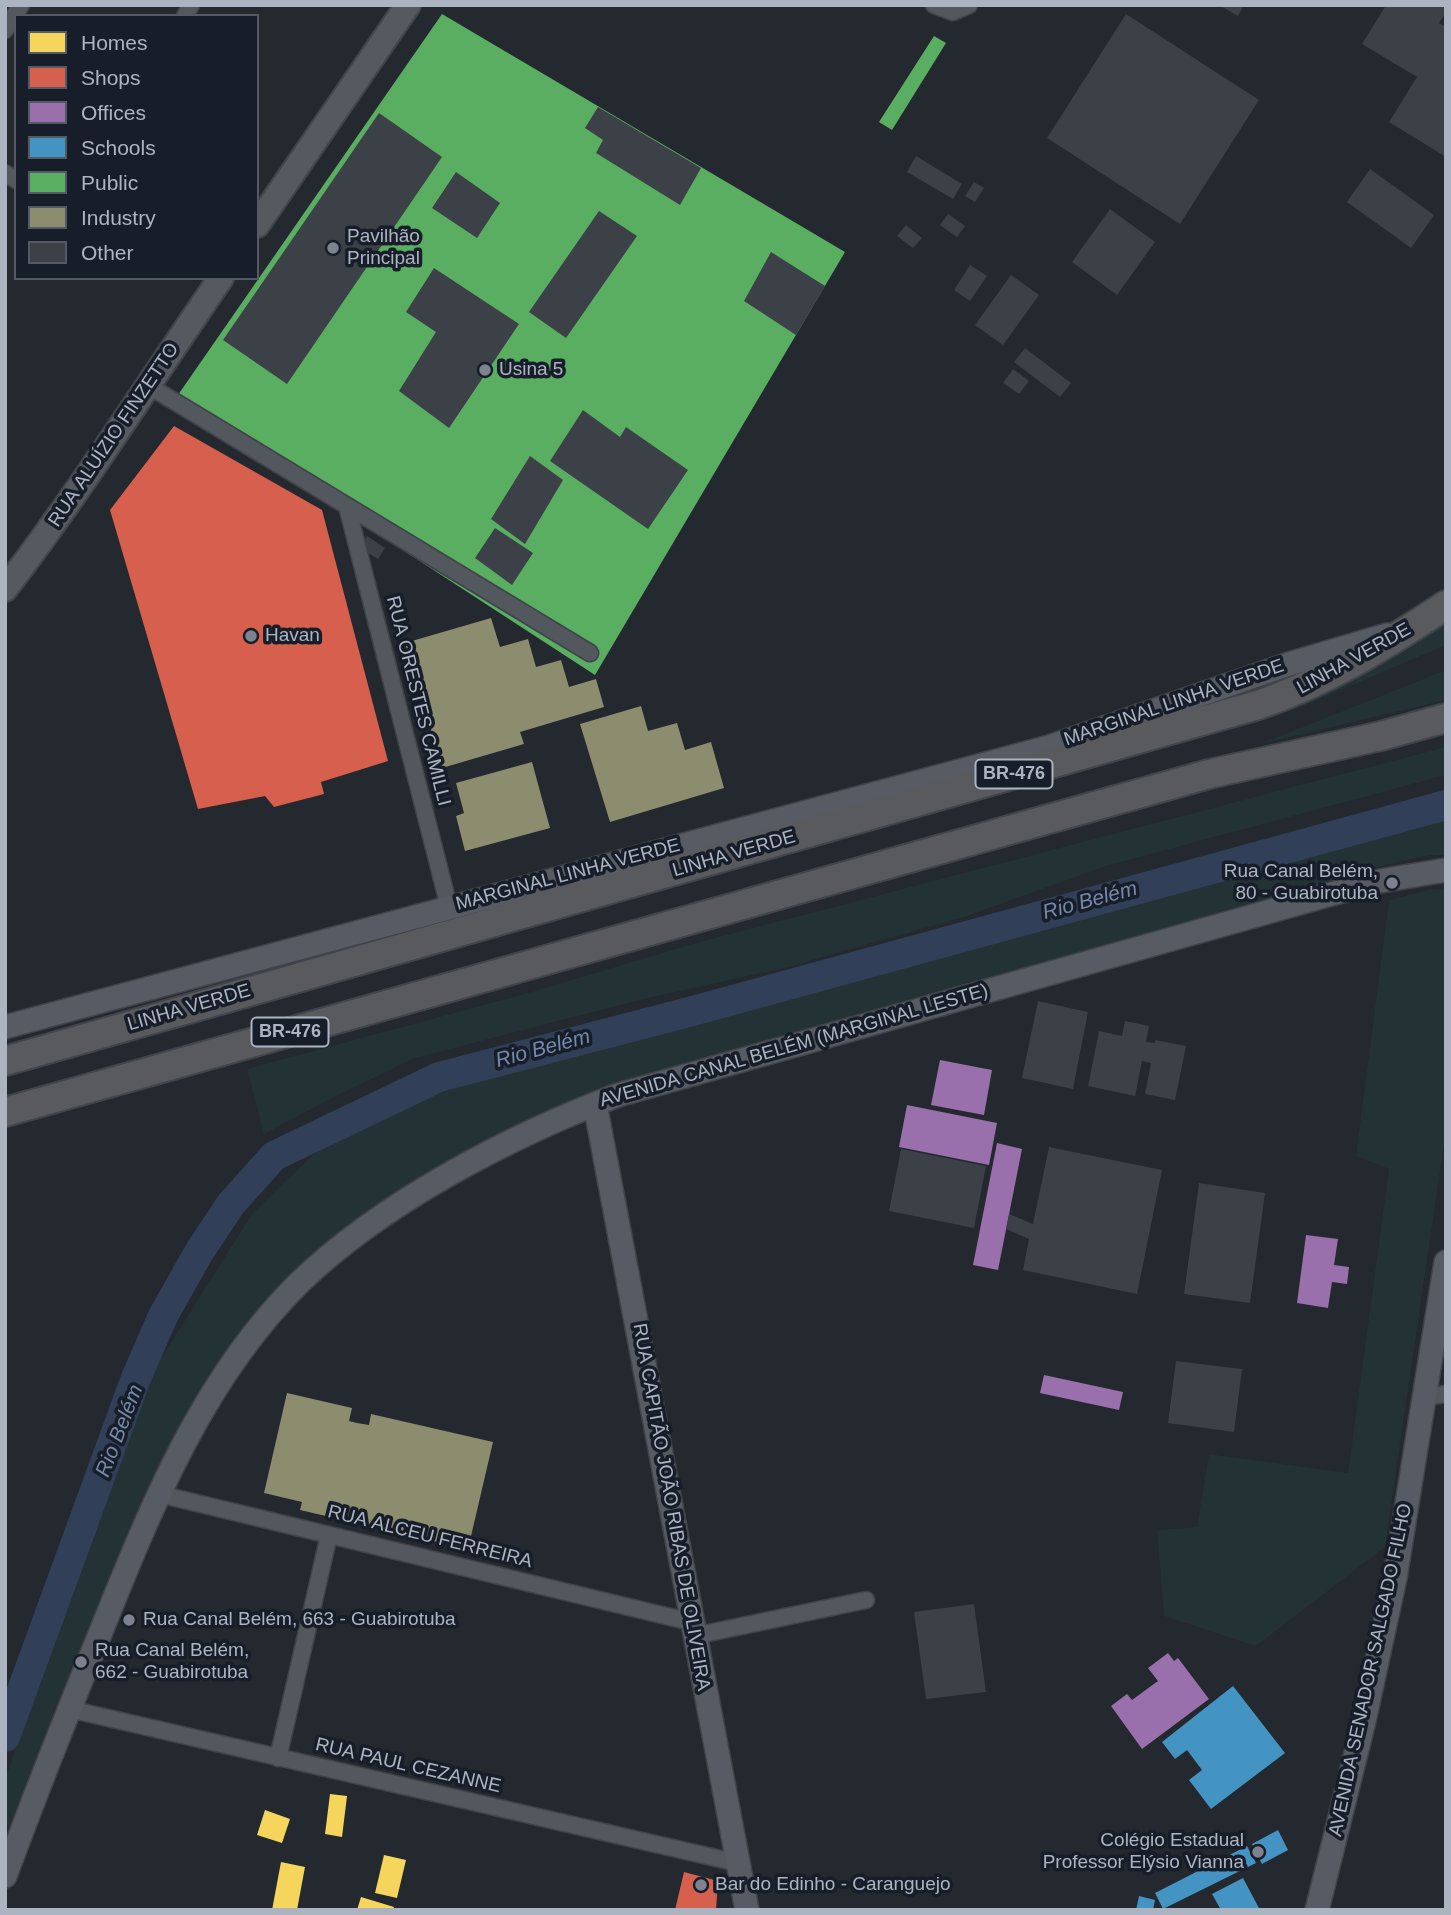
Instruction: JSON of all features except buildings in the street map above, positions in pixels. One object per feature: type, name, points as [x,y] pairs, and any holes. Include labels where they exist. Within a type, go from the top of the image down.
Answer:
[{"type":"highway","name":"LINHA VERDE","points":[[5,1061],[1258,705],[1329,676],[1446,605]]},
{"type":"highway","name":"BR-476","points":[[5,1112],[1209,774],[1381,736],[1446,718]]},
{"type":"main road","points":[[259,222],[408,5]]},
{"type":"main road","name":"RUA ALUÍZIO FINZETTO","points":[[5,589],[39,545],[220,280]]},
{"type":"street","points":[[934,5],[953,12],[969,5]]},
{"type":"street","points":[[149,386],[590,653]]},
{"type":"street","name":"RUA ORESTES CAMILLI","points":[[348,506],[449,907]]},
{"type":"street","name":"MARGINAL LINHA VERDE","points":[[5,1027],[1049,747],[1289,664],[1410,629]]},
{"type":"street","name":"AVENIDA CANAL BELÉM (MARGINAL LESTE)","points":[[5,1876],[69,1709],[159,1494],[200,1416],[249,1341],[272,1312],[325,1259],[387,1214],[516,1140],[595,1104],[647,1086],[1360,886],[1398,876],[1446,870]]},
{"type":"street","name":"RUA CAPITÃO JOÃO RIBAS DE OLIVEIRA","points":[[595,1104],[747,1910]]},
{"type":"street","name":"AVENIDA SENADOR SALGADO FILHO","points":[[1317,1910],[1361,1731],[1435,1395],[1446,1262]]},
{"type":"street","name":"RUA ALCEU FERREIRA","points":[[159,1494],[693,1629],[866,1600]]},
{"type":"street","points":[[278,1758],[329,1535]]},
{"type":"street","name":"RUA PAUL CEZANNE","points":[[69,1709],[738,1863]]},
{"type":"shaded area","points":[[1446,622],[1446,645],[1285,714],[1377,666]]},
{"type":"shaded area","points":[[1446,670],[1446,700],[1260,744]]},
{"type":"shaded area","points":[[1446,747],[1446,775],[1106,866],[967,916],[784,968],[644,999],[415,1058],[264,1134],[247,1069],[528,993],[696,943]]},
{"type":"shaded area","points":[[1446,814],[1446,855],[1431,855],[1393,863],[587,1095],[546,1112],[496,1138],[281,1287],[235,1338],[191,1406],[143,1500],[10,1827],[5,1825],[5,1780],[89,1532],[141,1390],[252,1214],[324,1144],[441,1085],[1385,828]]},
{"type":"shaded area","points":[[1446,888],[1446,1130],[1385,1547],[1256,1646],[1164,1616],[1157,1530],[1197,1527],[1209,1454],[1348,1473],[1389,1169],[1356,1156],[1389,900]]},
{"type":"waterway","name":"Rio Belém","points":[[5,1737],[136,1378],[163,1316],[199,1252],[231,1204],[274,1156],[439,1077],[689,1012],[1446,805]]},
{"type":"place","name":"Pavilhão Principal","points":[[333,248]]},
{"type":"place","name":"Usina 5","points":[[485,370]]},
{"type":"place","name":"Havan","points":[[251,636]]},
{"type":"place","name":"Rua Canal Belém, 80 - Guabirotuba","points":[[1392,883]]},
{"type":"place","name":"Rua Canal Belém, 663 - Guabirotuba","points":[[129,1620]]},
{"type":"place","name":"Rua Canal Belém, 662 - Guabirotuba","points":[[81,1662]]},
{"type":"place","name":"Colégio Estadual Professor Elýsio Vianna","points":[[1258,1852]]},
{"type":"place","name":"Bar do Edinho - Caranguejo","points":[[701,1885]]}]
